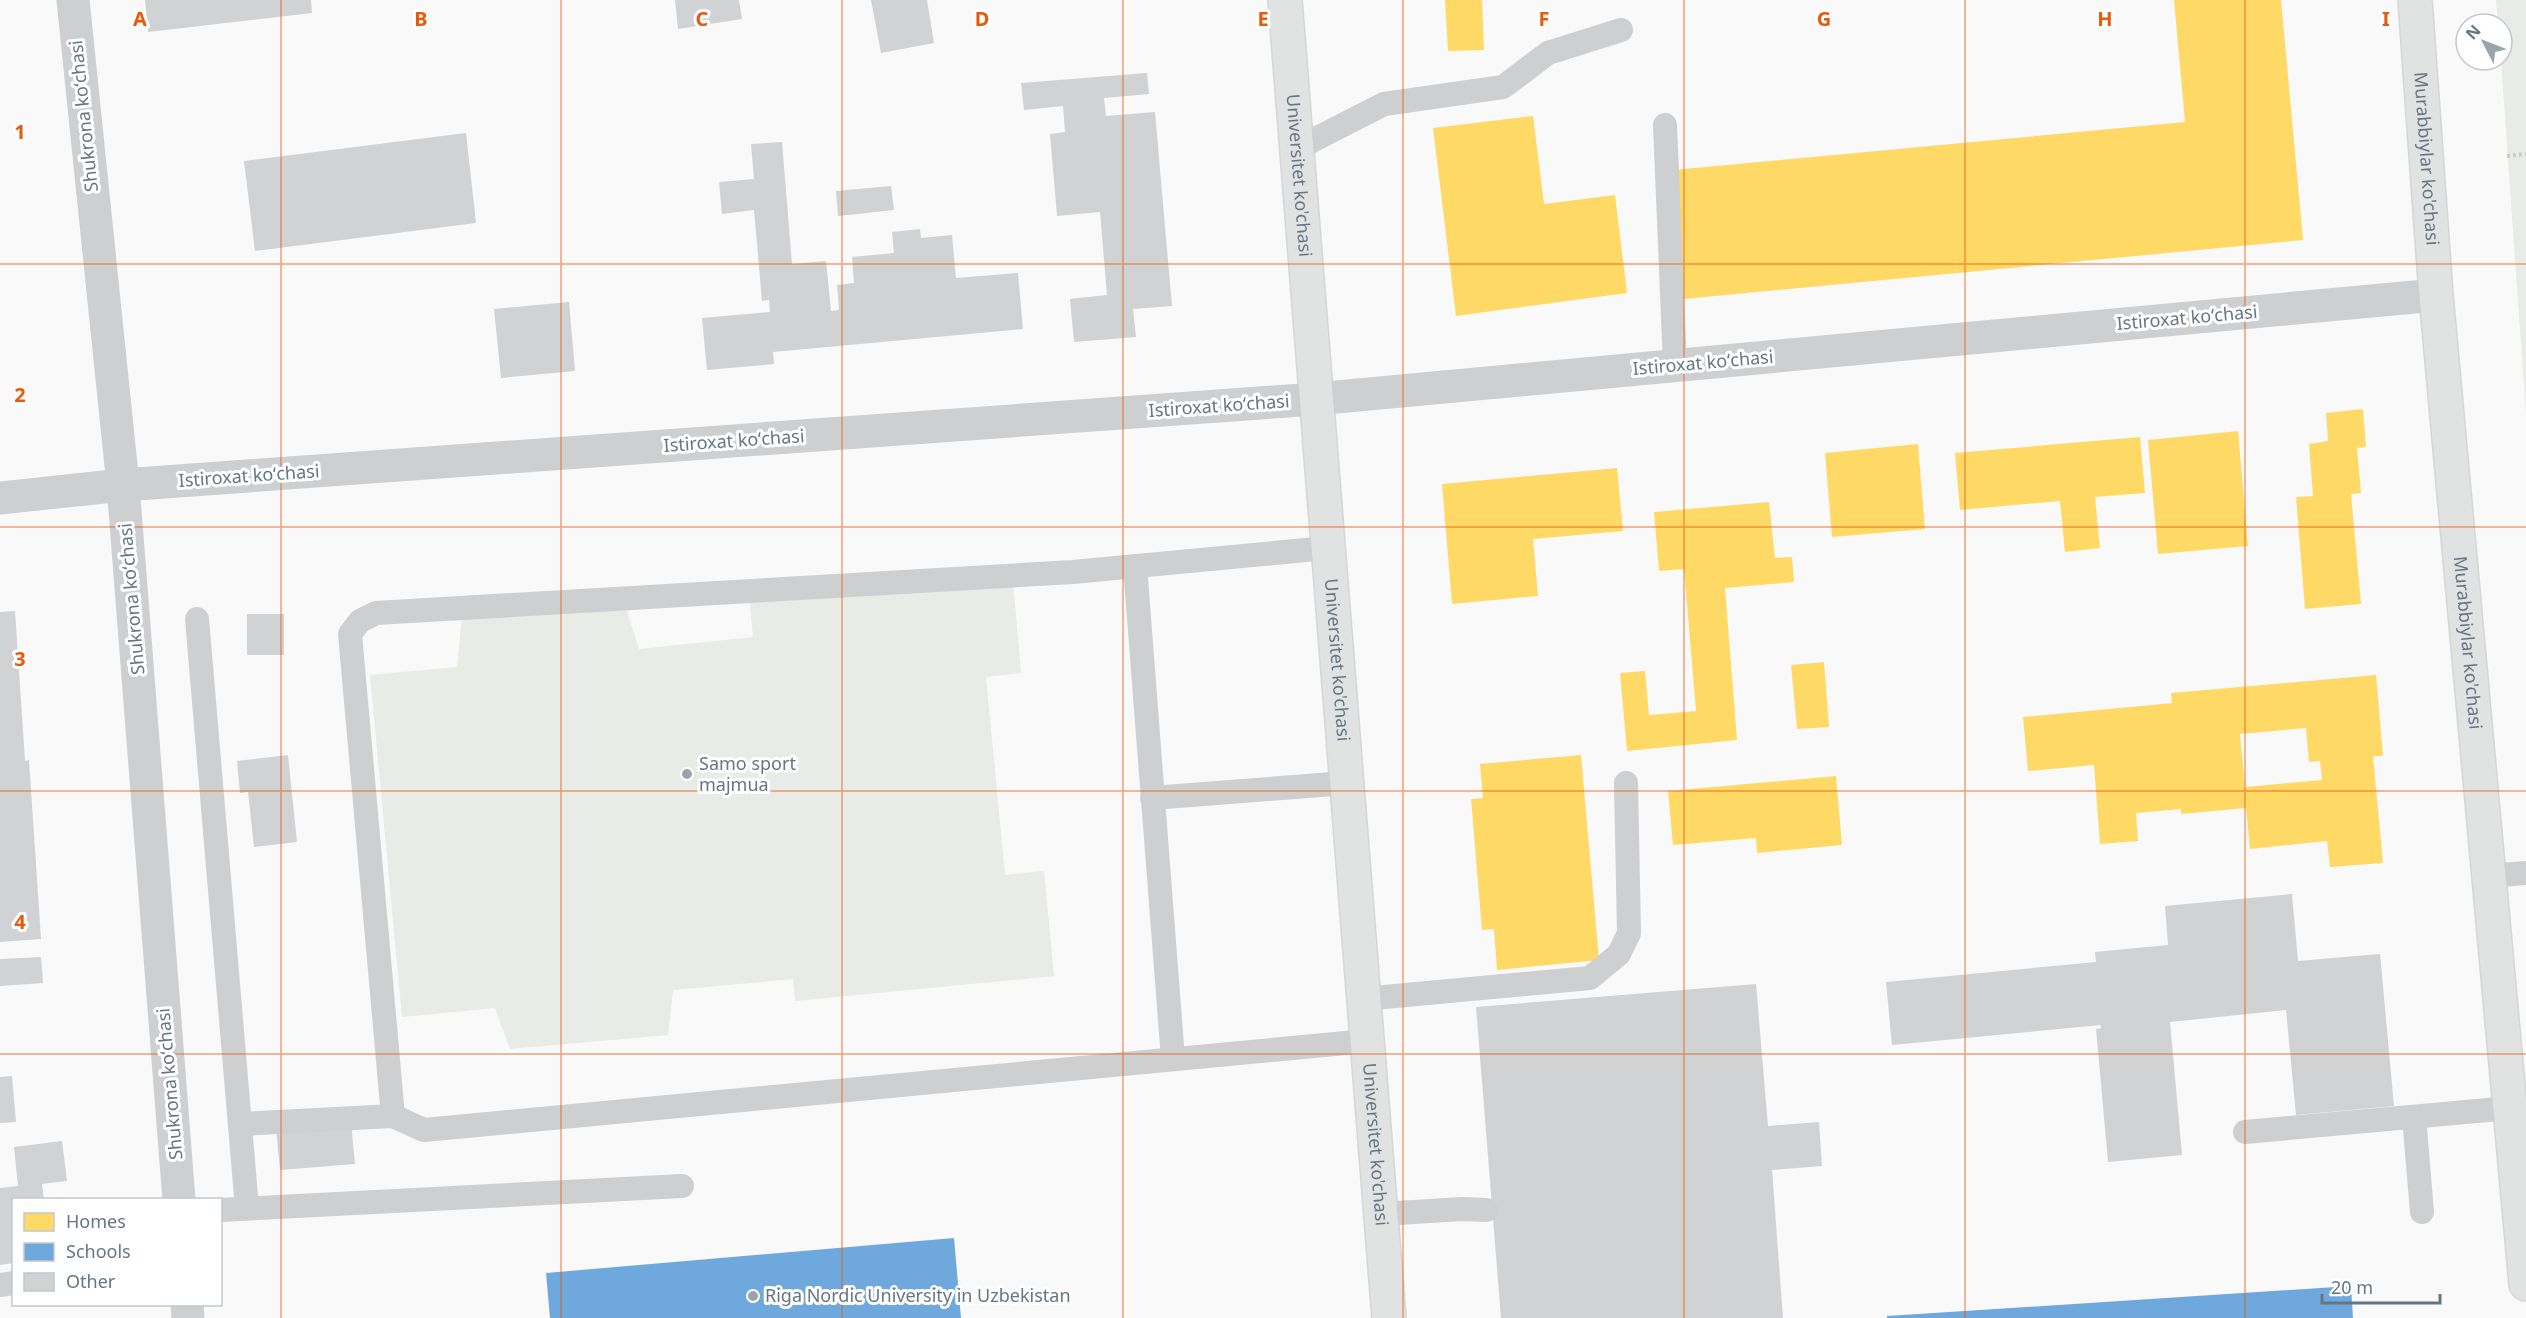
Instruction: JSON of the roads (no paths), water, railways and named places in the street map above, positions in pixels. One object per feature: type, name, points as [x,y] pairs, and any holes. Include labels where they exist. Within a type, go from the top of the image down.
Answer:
[{"type":"main road","name":"Universitet ko'chasi","points":[[1285,0],[1389,1318]]},
{"type":"main road","name":"Murabbiylar ko'chasi","points":[[2415,0],[2436,295],[2526,1284]]},
{"type":"street","name":"Shukrona koʻchasi","points":[[72,0],[123,485],[179,1198]]},
{"type":"street","name":"Istiroxat koʻchasi","points":[[0,498],[123,485],[1316,399],[2436,295]]},
{"type":"lane","points":[[1296,149],[1384,104],[1503,87],[1548,53],[1622,30]]},
{"type":"lane","points":[[1665,126],[1675,365]]},
{"type":"lane","points":[[393,1116],[350,634],[360,621],[376,613],[1073,572],[1328,548]]},
{"type":"lane","points":[[1135,566],[1173,1059]]},
{"type":"lane","points":[[196,619],[247,1208]]},
{"type":"lane","points":[[1152,798],[1346,783]]},
{"type":"lane","points":[[1363,999],[1590,978],[1619,954],[1629,933],[1626,783]]},
{"type":"lane","points":[[2488,876],[2526,873]]},
{"type":"lane","points":[[240,1124],[393,1116],[424,1130],[1367,1041]]},
{"type":"lane","points":[[2245,1132],[2510,1108]]},
{"type":"lane","points":[[2414,1117],[2422,1212]]},
{"type":"lane","points":[[222,1210],[682,1186]]},
{"type":"lane","points":[[1381,1214],[1462,1209],[1486,1210]]},
{"type":"place","name":"Samo sport majmua","points":[[687,774]]},
{"type":"place","name":"Riga Nordic University in Uzbekistan","points":[[753,1296]]}]
